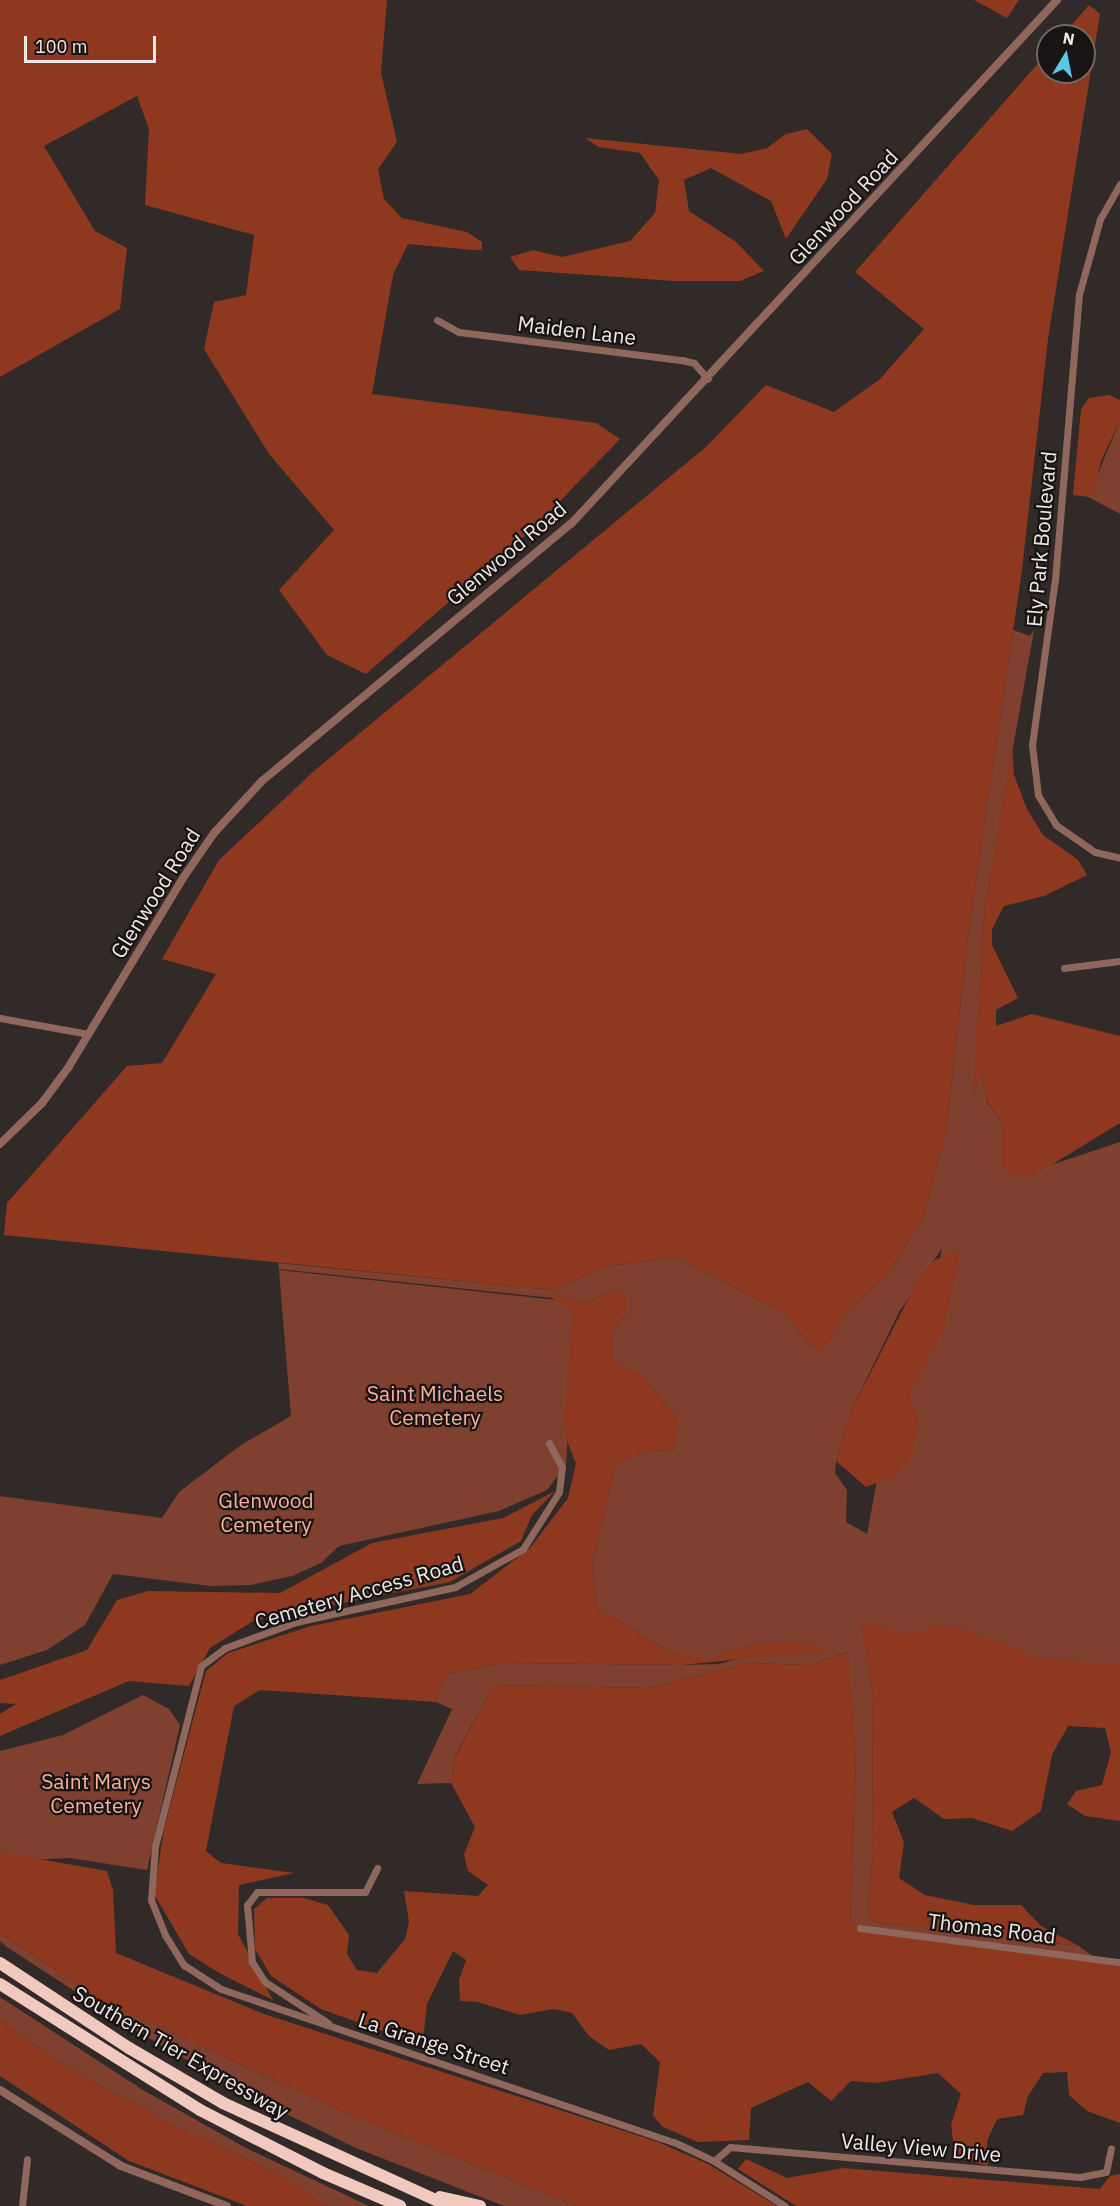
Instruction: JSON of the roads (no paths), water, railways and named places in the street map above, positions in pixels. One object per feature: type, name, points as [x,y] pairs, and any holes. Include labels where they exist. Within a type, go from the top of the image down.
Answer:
[{"type":"highway","name":"Southern Tier Expressway","points":[[0,1963],[129,2048],[223,2103],[401,2187],[449,2206]]},
{"type":"highway","name":"Southern Tier Expressway","points":[[0,1984],[200,2110],[400,2206]]},
{"type":"highway","points":[[401,2187],[480,2206]]},
{"type":"street","name":"Glenwood Road","points":[[0,1144],[42,1103],[89,1034],[189,869],[262,781],[570,524],[708,379],[1057,0]]},
{"type":"street","name":"Ely Park Boulevard","points":[[1120,184],[1100,219],[1079,294],[1055,579],[1032,745],[1038,795],[1056,825],[1095,852],[1120,858]]},
{"type":"street","name":"Maiden Lane","points":[[438,320],[459,332],[682,360],[694,363],[708,379]]},
{"type":"street","points":[[1064,968],[1120,961]]},
{"type":"street","points":[[0,1018],[77,1028],[89,1034]]},
{"type":"street","name":"Cemetery Access Road","points":[[154,1849],[201,1666],[225,1648],[296,1622],[455,1587],[523,1549],[559,1492],[562,1467],[549,1443]]},
{"type":"street","name":"La Grange Street","points":[[154,1849],[151,1900],[165,1935],[184,1965],[221,1989],[341,2031],[541,2094],[714,2161],[785,2206]]},
{"type":"street","points":[[341,2031],[265,1982],[252,1962],[247,1905],[257,1892],[365,1892],[377,1868]]},
{"type":"street","name":"Thomas Road","points":[[860,1928],[1120,1962]]},
{"type":"street","points":[[0,2090],[121,2166],[226,2206]]},
{"type":"street","name":"Valley View Drive","points":[[714,2161],[730,2148],[1080,2177],[1106,2172],[1111,2149]]},
{"type":"street","points":[[22,2206],[27,2159]]},
{"type":"park label","name":"Saint Michaels Cemetery","points":[[435,1405]]},
{"type":"park label","name":"Glenwood Cemetery","points":[[266,1512]]},
{"type":"park label","name":"Saint Marys Cemetery","points":[[96,1793]]}]
